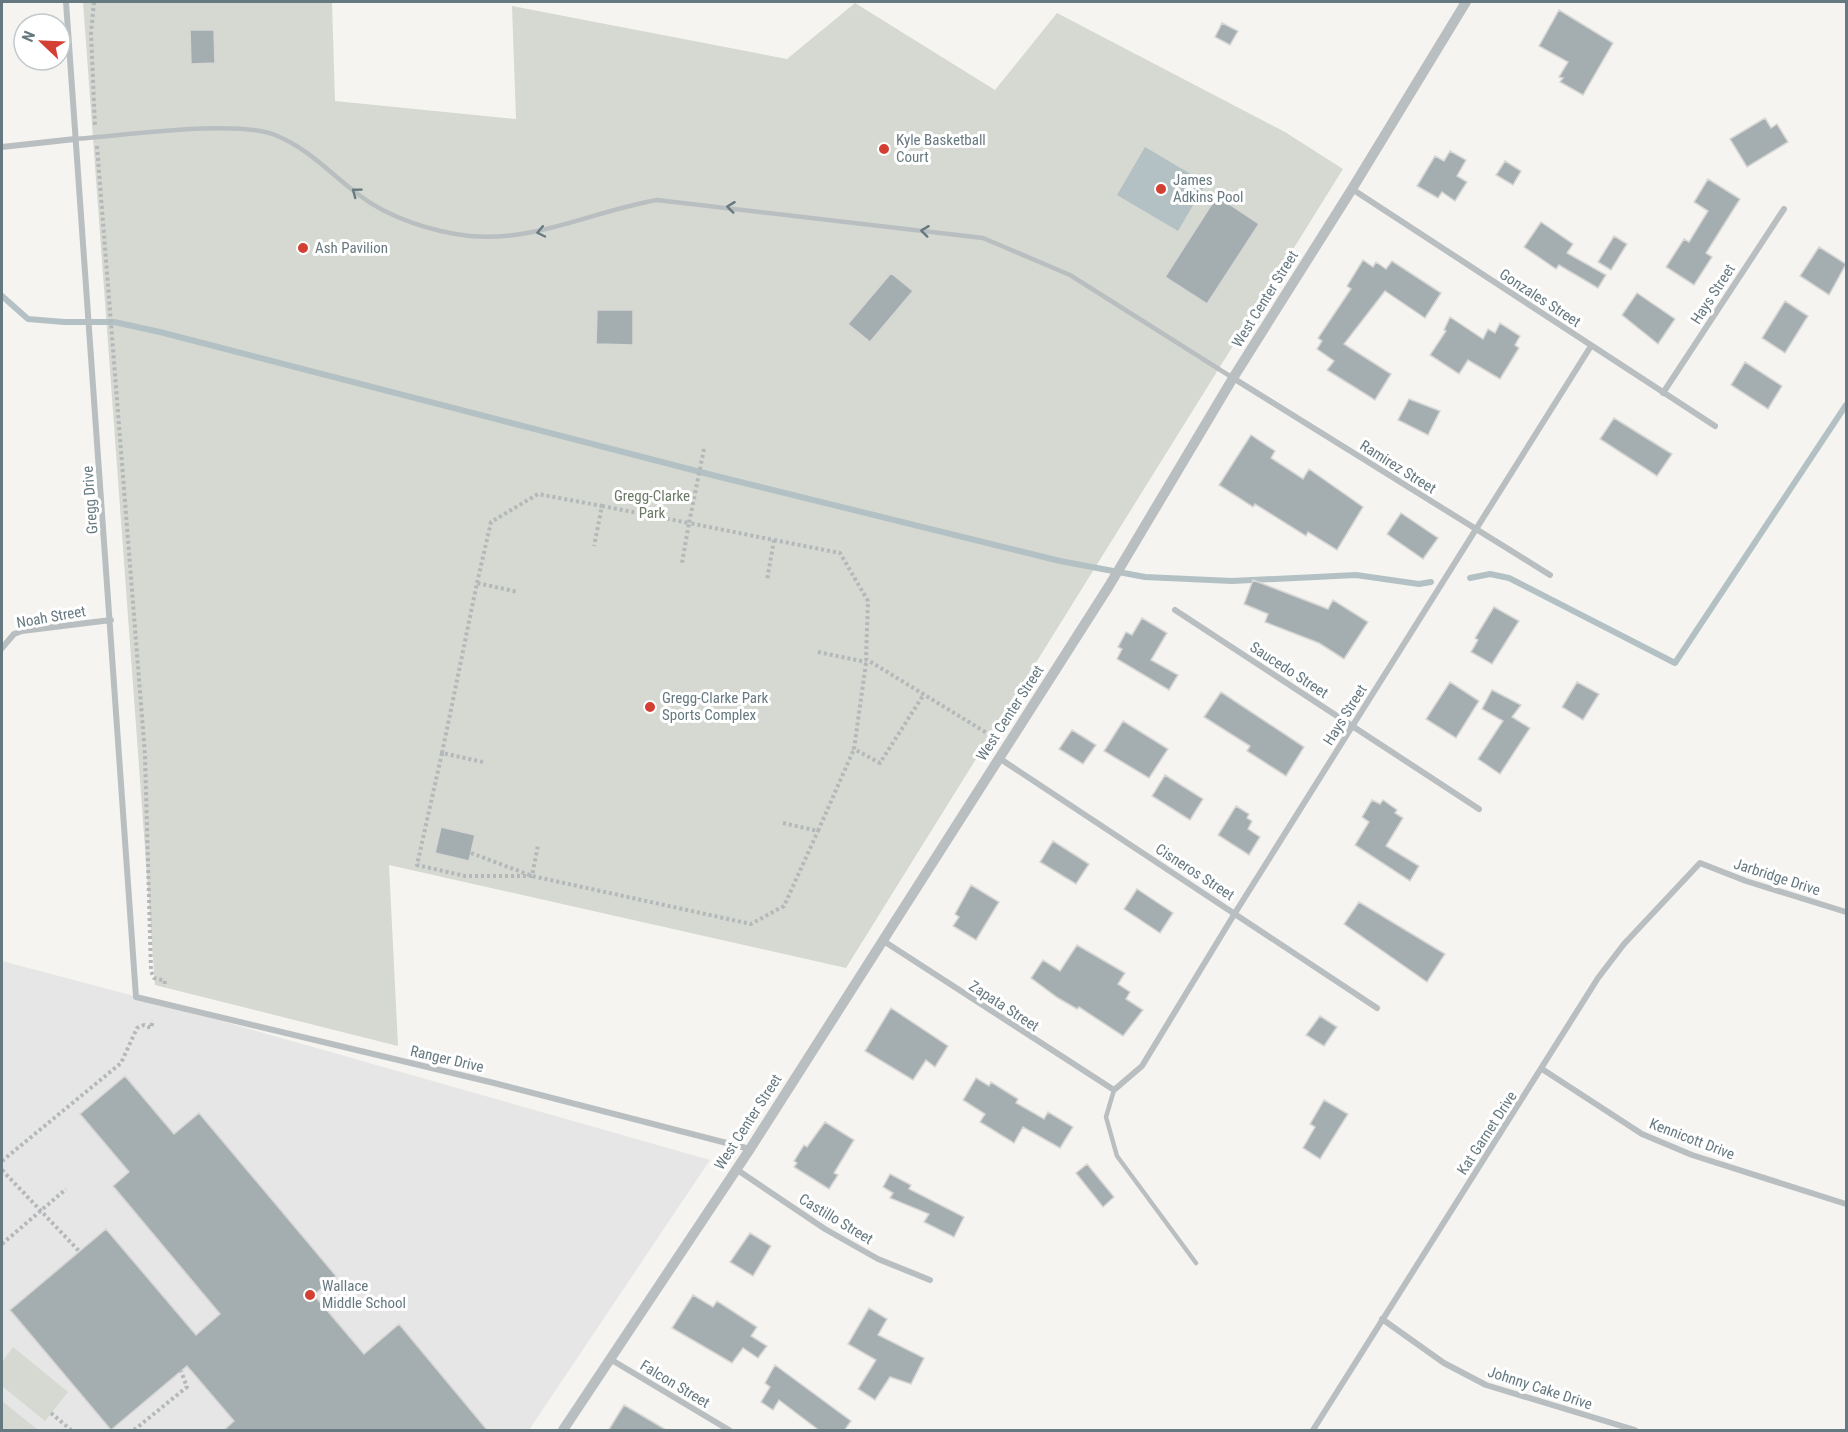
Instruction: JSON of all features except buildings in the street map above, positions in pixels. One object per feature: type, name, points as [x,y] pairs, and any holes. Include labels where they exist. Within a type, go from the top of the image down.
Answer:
[{"type":"street","name":"Gregg Drive","points":[[66,2],[136,997]]},
{"type":"street","name":"West Center Street","points":[[563,1431],[750,1149],[1109,586],[1233,378],[1466,2]]},
{"type":"street","points":[[2,147],[75,139]]},
{"type":"street","name":"Gonzales Street","points":[[1352,189],[1715,426]]},
{"type":"street","name":"Hays Street","points":[[1663,393],[1784,209]]},
{"type":"street","name":"Hays Street","points":[[1114,1090],[1142,1066],[1235,913],[1591,346]]},
{"type":"street","name":"Ramirez Street","points":[[1233,378],[1550,575]]},
{"type":"street","name":"Saucedo Street","points":[[1175,610],[1479,809]]},
{"type":"street","name":"Noah Street","points":[[2,648],[14,634],[22,631],[111,620]]},
{"type":"street","name":"Cisneros Street","points":[[998,758],[1377,1008]]},
{"type":"street","name":"Jarbridge Drive","points":[[1700,863],[1746,881],[1846,912]]},
{"type":"street","name":"Kat Garnet Drive","points":[[1312,1431],[1611,961],[1700,863]]},
{"type":"street","name":"Zapata Street","points":[[882,940],[1114,1090]]},
{"type":"street","name":"Ranger Drive","points":[[136,997],[494,1083],[750,1149]]},
{"type":"street","name":"Kennicott Drive","points":[[1542,1069],[1642,1134],[1692,1155],[1846,1204]]},
{"type":"street","name":"Castillo Street","points":[[736,1168],[825,1229],[878,1258],[930,1280]]},
{"type":"street","name":"Johnny Cake Drive","points":[[1382,1319],[1444,1363],[1486,1385],[1635,1431]]},
{"type":"street","name":"Falcon Street","points":[[609,1359],[729,1431]]},
{"type":"lane","points":[[75,139],[204,130],[246,129],[272,133],[296,144],[362,197],[391,214],[469,236],[534,234],[625,206],[657,200],[983,237],[1070,274],[1233,378]]},
{"type":"lane","points":[[1114,1090],[1106,1117],[1117,1156],[1196,1263]]},
{"type":"path","points":[[94,2],[90,33],[96,137],[145,755],[151,971],[154,978],[165,981],[164,987]]},
{"type":"path","points":[[682,563],[704,449]]},
{"type":"path","points":[[471,853],[532,876],[751,924],[784,906],[854,749],[866,661],[868,601],[840,553],[538,494],[491,522],[417,865],[465,876],[532,876]]},
{"type":"path","points":[[594,546],[603,506]]},
{"type":"path","points":[[767,580],[774,540]]},
{"type":"path","points":[[477,583],[518,592]]},
{"type":"path","points":[[818,652],[866,661],[1006,745]]},
{"type":"path","points":[[854,749],[880,763],[924,694]]},
{"type":"path","points":[[442,753],[483,762]]},
{"type":"path","points":[[783,823],[818,831]]},
{"type":"path","points":[[532,876],[538,845]]},
{"type":"path","points":[[2,1161],[121,1063],[137,1028],[144,1025],[151,1028],[153,1020]]},
{"type":"path","points":[[2,1170],[79,1251]]},
{"type":"path","points":[[2,1244],[66,1189]]},
{"type":"path","points":[[134,1431],[188,1386],[181,1371]]},
{"type":"path","points":[[51,1413],[70,1431]]},
{"type":"shaded area","name":"James Adkins Pool","points":[[1145,147],[1206,183],[1178,231],[1117,195]]},
{"type":"shaded area","name":"Wallace Middle School","points":[[2,961],[123,993],[710,1160],[529,1430],[2,1430]]},
{"type":"green space","name":"Gregg-Clarke Park","points":[[83,2],[332,2],[335,101],[516,119],[512,6],[787,59],[855,3],[995,90],[1057,13],[1285,132],[1343,169],[846,968],[389,865],[398,1046],[155,985]]},
{"type":"green space","points":[[13,1347],[68,1392],[45,1421],[2,1386],[2,1362]]},
{"type":"green space","points":[[2,1401],[38,1430],[2,1430]]},
{"type":"waterway","points":[[2,296],[28,319],[114,322],[160,332],[712,475],[1060,561],[1145,577],[1232,581],[1356,575],[1419,584],[1431,582]]},
{"type":"waterway","points":[[1470,578],[1490,574],[1509,578],[1675,663],[1846,405]]},
{"type":"place","name":"Kyle Basketball Court","points":[[884,149]]},
{"type":"place","name":"James Adkins Pool","points":[[1161,189]]},
{"type":"place","name":"Ash Pavilion","points":[[303,248]]},
{"type":"place","name":"Gregg-Clarke Park Sports Complex","points":[[650,707]]},
{"type":"place","name":"Wallace Middle School","points":[[310,1295]]}]
